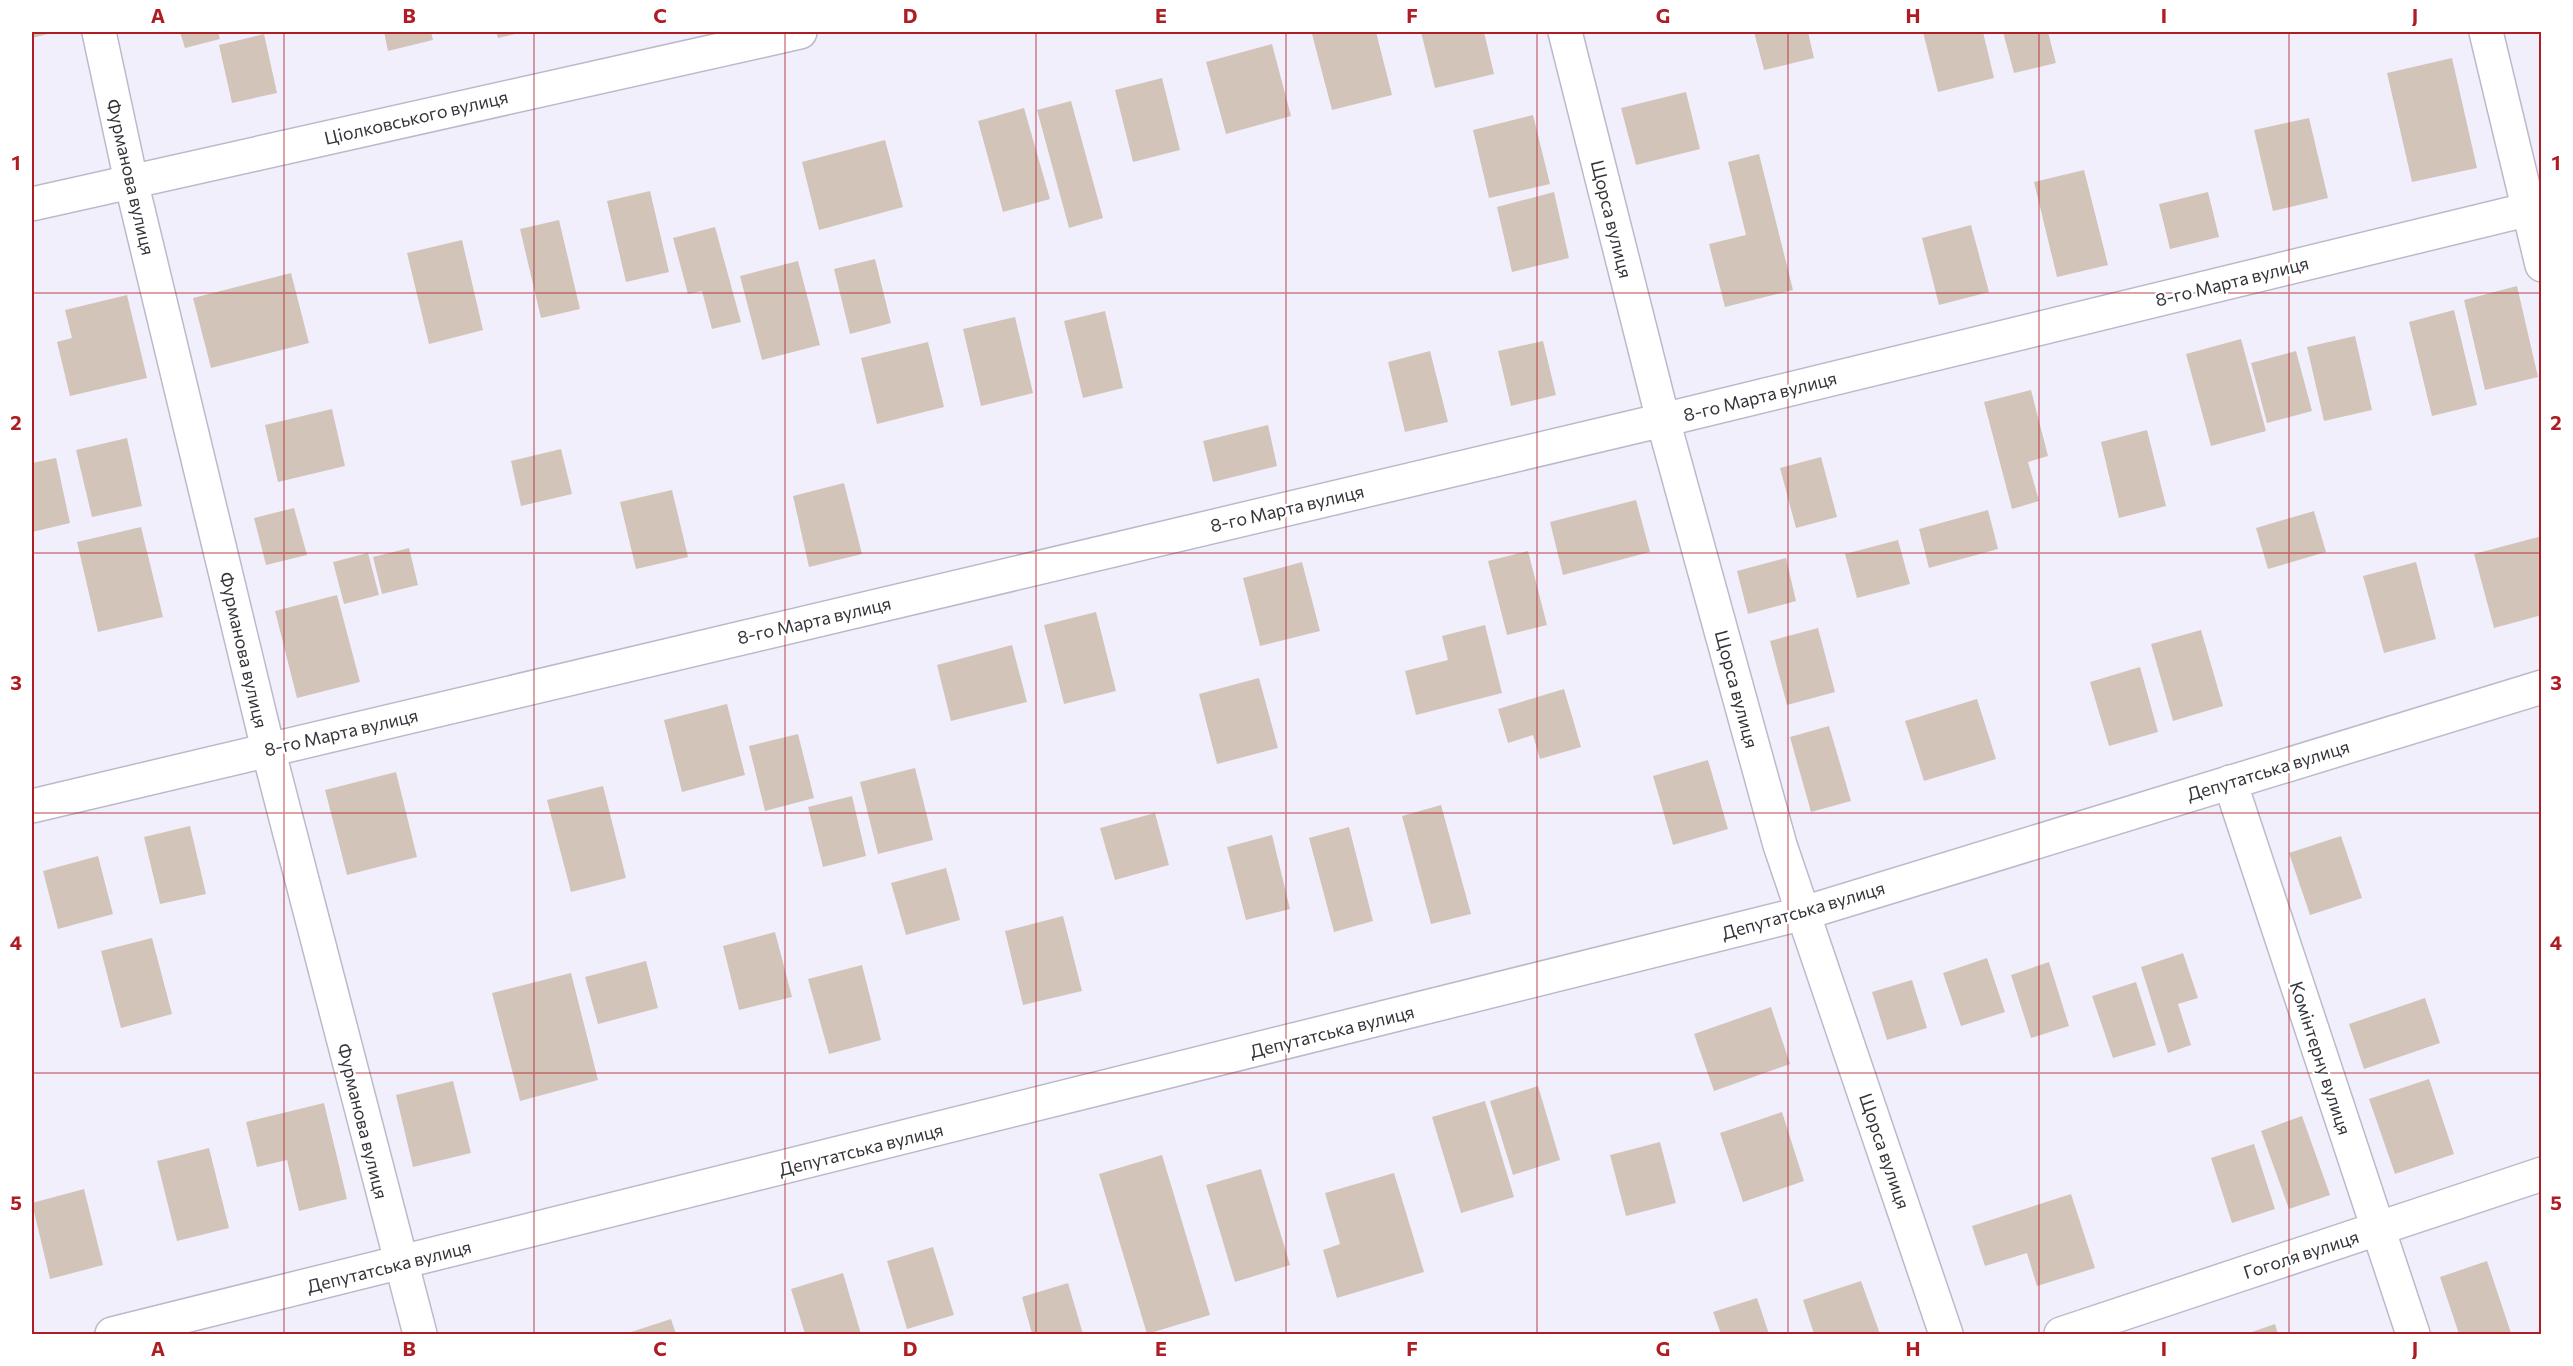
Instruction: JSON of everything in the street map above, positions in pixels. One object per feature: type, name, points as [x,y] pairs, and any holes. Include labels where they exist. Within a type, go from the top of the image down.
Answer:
[{"type":"street","name":"Фурманова вулиця","points":[[99,32],[131,181],[268,749],[420,1335]]},
{"type":"street","name":"Ціолковського вулиця","points":[[32,204],[800,32]]},
{"type":"street","name":"Щорса вулиця","points":[[1565,32],[1663,420],[1780,845],[1946,1335]]},
{"type":"street","points":[[2486,32],[2535,207],[2541,265]]},
{"type":"street","name":"8-го Марта вулиця","points":[[32,806],[1663,420],[2535,207]]},
{"type":"street","name":"Депутатська вулиця","points":[[112,1335],[1804,913],[2541,687]]},
{"type":"street","name":"Комінтерну вулиця","points":[[2230,782],[2413,1335]]},
{"type":"street","name":"Гоголя вулиця","points":[[2061,1335],[2541,1174]]},
{"type":"building","points":[[32,32],[56,32],[32,38]]},
{"type":"building","points":[[180,32],[218,32],[220,39],[185,48]]},
{"type":"building","points":[[384,32],[431,32],[433,40],[388,51]]},
{"type":"building","points":[[496,32],[524,32],[498,38]]},
{"type":"building","points":[[1376,32],[1392,95],[1332,110],[1312,34]]},
{"type":"building","points":[[1421,32],[1484,32],[1494,74],[1435,88]]},
{"type":"building","points":[[1754,32],[1808,32],[1814,58],[1764,70]]},
{"type":"building","points":[[1923,32],[1983,32],[1994,78],[1938,92]]},
{"type":"building","points":[[2003,32],[2048,32],[2056,63],[2014,73]]},
{"type":"building","points":[[264,34],[277,93],[232,103],[219,45]]},
{"type":"building","points":[[1272,44],[1291,116],[1226,134],[1206,62]]},
{"type":"building","points":[[2452,58],[2477,168],[2412,182],[2387,73]]},
{"type":"building","points":[[1162,78],[1180,150],[1133,162],[1115,90]]},
{"type":"building","points":[[1686,92],[1700,149],[1636,165],[1621,108]]},
{"type":"building","points":[[1071,101],[1103,218],[1069,228],[1037,110]]},
{"type":"building","points":[[1024,108],[1050,199],[1003,212],[978,121]]},
{"type":"building","points":[[1533,115],[1550,184],[1489,198],[1473,130]]},
{"type":"building","points":[[2309,118],[2328,198],[2273,211],[2254,130]]},
{"type":"building","points":[[885,140],[903,207],[819,230],[802,162]]},
{"type":"building","points":[[1759,154],[1793,290],[1725,307],[1709,244],[1746,235],[1728,162]]},
{"type":"building","points":[[2084,170],[2108,265],[2057,277],[2034,182]]},
{"type":"building","points":[[650,191],[669,272],[626,282],[607,201]]},
{"type":"building","points":[[1554,192],[1569,258],[1512,272],[1497,207]]},
{"type":"building","points":[[2208,192],[2219,237],[2170,249],[2159,204]]},
{"type":"building","points":[[559,220],[580,309],[541,318],[520,229]]},
{"type":"building","points":[[1971,225],[1989,292],[1939,305],[1922,238]]},
{"type":"building","points":[[715,227],[741,322],[712,329],[702,291],[688,294],[673,238]]},
{"type":"building","points":[[462,240],[483,330],[429,344],[407,253]]},
{"type":"building","points":[[875,259],[891,323],[850,334],[834,269]]},
{"type":"building","points":[[798,261],[820,345],[762,360],[740,276]]},
{"type":"building","points":[[291,273],[309,343],[211,368],[193,298]]},
{"type":"building","points":[[2517,286],[2538,377],[2485,390],[2464,300]]},
{"type":"building","points":[[127,295],[147,378],[70,396],[57,342],[72,338],[65,310]]},
{"type":"building","points":[[2454,310],[2477,405],[2432,416],[2409,322]]},
{"type":"building","points":[[1105,311],[1123,388],[1083,398],[1064,321]]},
{"type":"building","points":[[1015,317],[1033,393],[981,406],[963,329]]},
{"type":"building","points":[[2355,336],[2372,410],[2324,421],[2307,347]]},
{"type":"building","points":[[2241,339],[2266,431],[2211,446],[2186,354]]},
{"type":"building","points":[[1543,341],[1556,395],[1511,406],[1498,351]]},
{"type":"building","points":[[928,342],[944,407],[877,424],[861,358]]},
{"type":"building","points":[[1430,351],[1448,422],[1405,432],[1388,362]]},
{"type":"building","points":[[2296,351],[2312,411],[2267,423],[2251,363]]},
{"type":"building","points":[[2031,390],[2048,456],[2028,462],[2039,501],[2012,509],[1984,402]]},
{"type":"building","points":[[332,409],[345,466],[278,482],[265,425]]},
{"type":"building","points":[[1268,425],[1277,466],[1213,482],[1203,441]]},
{"type":"building","points":[[2147,430],[2166,506],[2119,518],[2101,442]]},
{"type":"building","points":[[127,438],[142,506],[92,517],[76,450]]},
{"type":"building","points":[[561,449],[572,494],[521,506],[511,461]]},
{"type":"building","points":[[1821,457],[1837,517],[1796,528],[1780,468]]},
{"type":"building","points":[[56,458],[70,523],[32,532],[32,463]]},
{"type":"building","points":[[844,483],[862,554],[809,567],[793,496]]},
{"type":"building","points":[[672,490],[688,557],[636,569],[620,502]]},
{"type":"building","points":[[1636,500],[1650,552],[1563,575],[1550,522]]},
{"type":"building","points":[[294,508],[307,555],[266,565],[254,518]]},
{"type":"building","points":[[1988,510],[1998,549],[1929,568],[1919,529]]},
{"type":"building","points":[[2314,511],[2326,552],[2268,569],[2256,528]]},
{"type":"building","points":[[141,527],[163,617],[98,632],[77,542]]},
{"type":"building","points":[[2542,536],[2542,615],[2494,628],[2474,554]]},
{"type":"building","points":[[1898,540],[1910,584],[1857,598],[1845,554]]},
{"type":"building","points":[[409,548],[418,585],[382,594],[373,557]]},
{"type":"building","points":[[1528,551],[1547,625],[1507,635],[1488,561]]},
{"type":"building","points":[[368,553],[379,595],[344,604],[333,562]]},
{"type":"building","points":[[1786,558],[1796,601],[1748,614],[1737,571]]},
{"type":"building","points":[[1302,562],[1320,631],[1260,646],[1243,578]]},
{"type":"building","points":[[2416,562],[2436,639],[2384,653],[2363,576]]},
{"type":"building","points":[[337,595],[360,682],[297,698],[275,611]]},
{"type":"building","points":[[1096,612],[1116,691],[1064,704],[1044,625]]},
{"type":"building","points":[[1485,625],[1502,693],[1416,715],[1405,671],[1448,660],[1442,636]]},
{"type":"building","points":[[1818,628],[1835,692],[1787,705],[1770,641]]},
{"type":"building","points":[[2201,630],[2223,706],[2173,721],[2151,644]]},
{"type":"building","points":[[1012,645],[1027,702],[951,721],[937,665]]},
{"type":"building","points":[[2140,667],[2158,732],[2109,746],[2090,682]]},
{"type":"building","points":[[1259,678],[1278,748],[1217,764],[1199,694]]},
{"type":"building","points":[[1564,689],[1581,747],[1540,759],[1533,735],[1508,743],[1498,709]]},
{"type":"building","points":[[1977,699],[1996,759],[1924,781],[1905,721]]},
{"type":"building","points":[[727,704],[745,775],[682,792],[664,720]]},
{"type":"building","points":[[1829,726],[1851,801],[1811,812],[1790,737]]},
{"type":"building","points":[[798,734],[814,798],[765,811],[749,746]]},
{"type":"building","points":[[1708,760],[1728,829],[1673,845],[1653,776]]},
{"type":"building","points":[[915,768],[933,840],[878,854],[860,782]]},
{"type":"building","points":[[396,772],[417,857],[347,875],[325,790]]},
{"type":"building","points":[[603,786],[626,878],[571,892],[547,800]]},
{"type":"building","points":[[852,796],[866,856],[823,867],[808,807]]},
{"type":"building","points":[[1441,805],[1471,914],[1431,924],[1402,816]]},
{"type":"building","points":[[1155,813],[1169,865],[1115,880],[1100,828]]},
{"type":"building","points":[[190,826],[206,894],[160,904],[144,837]]},
{"type":"building","points":[[1349,827],[1373,921],[1334,932],[1309,838]]},
{"type":"building","points":[[1272,835],[1290,909],[1246,920],[1227,847]]},
{"type":"building","points":[[2341,836],[2362,898],[2310,915],[2289,853]]},
{"type":"building","points":[[98,856],[113,914],[58,929],[43,871]]},
{"type":"building","points":[[946,868],[960,920],[906,935],[891,883]]},
{"type":"building","points":[[1063,916],[1082,991],[1023,1005],[1005,931]]},
{"type":"building","points":[[775,932],[792,997],[739,1010],[723,946]]},
{"type":"building","points":[[152,938],[172,1014],[121,1028],[101,951]]},
{"type":"building","points":[[2183,953],[2198,998],[2178,1004],[2191,1045],[2168,1053],[2141,967]]},
{"type":"building","points":[[1987,958],[2005,1012],[1961,1026],[1943,973]]},
{"type":"building","points":[[646,961],[658,1008],[598,1024],[585,977]]},
{"type":"building","points":[[2049,962],[2069,1026],[2031,1038],[2011,975]]},
{"type":"building","points":[[862,965],[881,1040],[829,1054],[808,979]]},
{"type":"building","points":[[571,973],[598,1080],[520,1101],[492,993]]},
{"type":"building","points":[[1912,980],[1927,1028],[1887,1040],[1872,992]]},
{"type":"building","points":[[2136,982],[2156,1045],[2113,1058],[2092,996]]},
{"type":"building","points":[[2425,998],[2440,1043],[2364,1069],[2349,1024]]},
{"type":"building","points":[[1771,1007],[1790,1064],[1714,1091],[1694,1034]]},
{"type":"building","points":[[2429,1079],[2454,1154],[2395,1174],[2369,1099]]},
{"type":"building","points":[[453,1081],[471,1153],[413,1167],[396,1095]]},
{"type":"building","points":[[1538,1086],[1560,1160],[1513,1175],[1490,1101]]},
{"type":"building","points":[[1485,1101],[1514,1197],[1461,1213],[1432,1117]]},
{"type":"building","points":[[324,1103],[347,1199],[299,1211],[287,1160],[257,1167],[246,1122]]},
{"type":"building","points":[[1782,1112],[1804,1181],[1743,1202],[1720,1133]]},
{"type":"building","points":[[2302,1116],[2330,1195],[2289,1209],[2261,1131]]},
{"type":"building","points":[[1660,1142],[1676,1203],[1626,1216],[1610,1155]]},
{"type":"building","points":[[2254,1144],[2275,1209],[2232,1223],[2211,1158]]},
{"type":"building","points":[[209,1148],[229,1228],[177,1241],[157,1161]]},
{"type":"building","points":[[1162,1155],[1210,1315],[1147,1334],[1099,1174]]},
{"type":"building","points":[[1261,1169],[1290,1265],[1235,1282],[1206,1185]]},
{"type":"building","points":[[1394,1173],[1424,1272],[1337,1298],[1323,1250],[1340,1244],[1325,1193]]},
{"type":"building","points":[[84,1189],[103,1265],[50,1279],[32,1203]]},
{"type":"building","points":[[2071,1194],[2095,1268],[2037,1286],[2027,1253],[1985,1266],[1972,1226]]},
{"type":"building","points":[[933,1247],[954,1315],[907,1329],[887,1261]]},
{"type":"building","points":[[2487,1261],[2511,1333],[2459,1334],[2440,1277]]},
{"type":"building","points":[[843,1273],[861,1334],[805,1334],[791,1289]]},
{"type":"building","points":[[1861,1281],[1880,1334],[1814,1334],[1803,1300]]},
{"type":"building","points":[[1068,1283],[1083,1334],[1032,1334],[1022,1297]]},
{"type":"building","points":[[1757,1298],[1769,1334],[1721,1334],[1713,1312]]},
{"type":"building","points":[[671,1319],[676,1334],[625,1334]]},
{"type":"building","points":[[2275,1324],[2278,1334],[2246,1334]]}]
